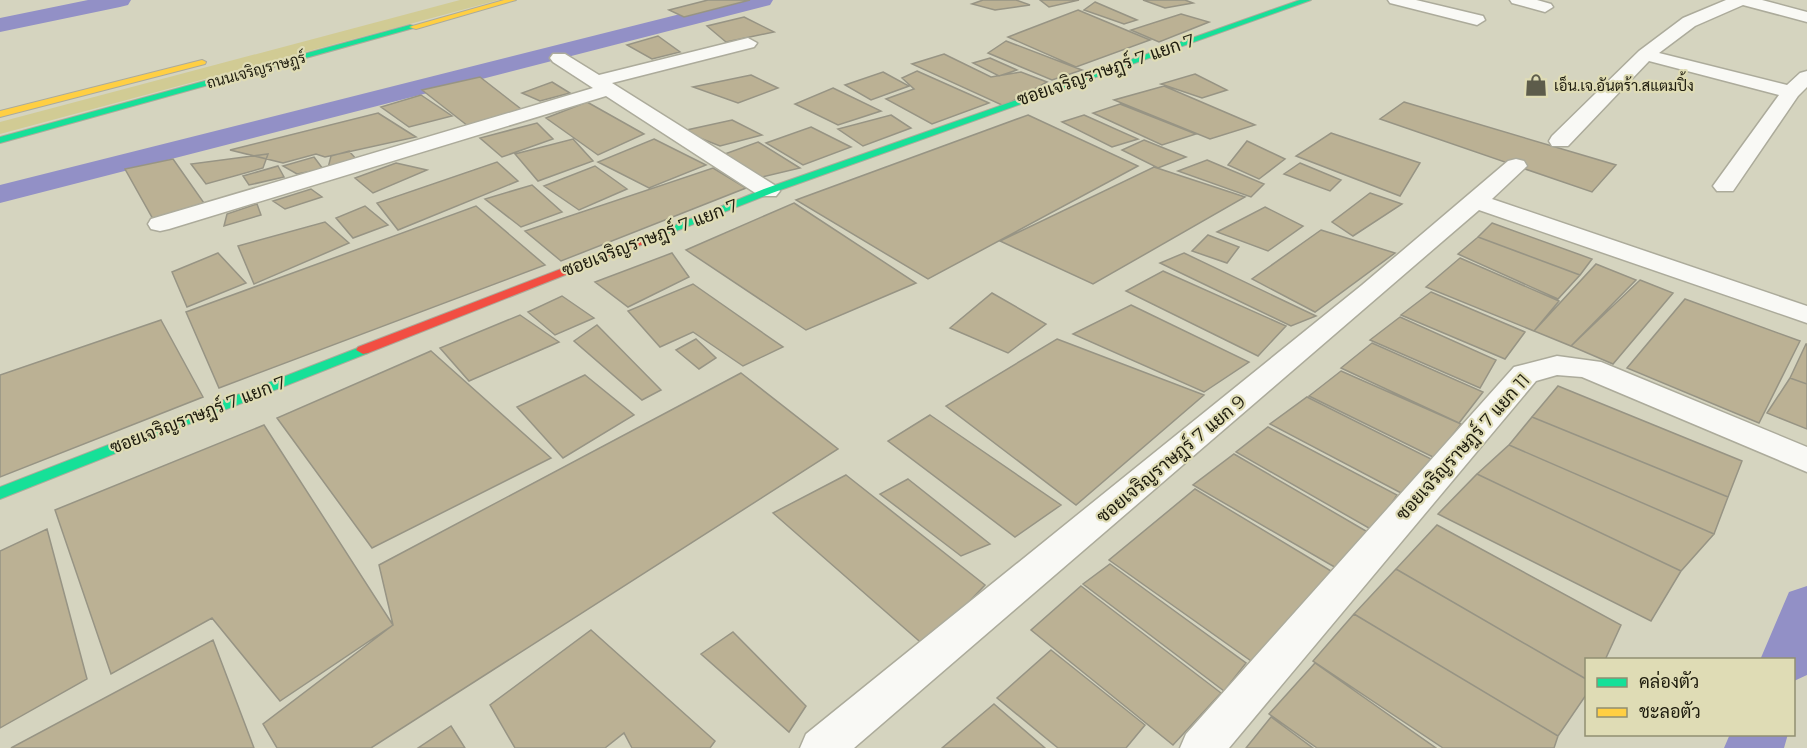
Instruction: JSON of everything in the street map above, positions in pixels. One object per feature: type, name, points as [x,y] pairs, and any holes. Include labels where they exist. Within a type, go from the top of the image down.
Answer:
[{"type":"street","name":"ถนนเจริญราษฎร์","points":[[0,140],[512,0]]},
{"type":"street","name":"ซอยเจริญราษฎร์ 7 แยก 7","points":[[0,493],[768,192],[1307,0]]},
{"type":"street","points":[[1396,0],[1476,20]]},
{"type":"street","points":[[1518,0],[1545,7]]},
{"type":"street","points":[[1560,141],[1645,55],[1689,22],[1741,0],[1807,17]]},
{"type":"street","points":[[160,224],[601,86],[748,43]]},
{"type":"street","points":[[1645,55],[1791,92]]},
{"type":"street","name":"ถนนเจริญราษฎร์","points":[[0,114],[218,57]]},
{"type":"street","points":[[559,58],[768,192]]},
{"type":"street","points":[[1725,186],[1791,92],[1807,77]]},
{"type":"street","name":"ซอยเจริญราษฎร์ 7 แยก 9","points":[[822,748],[1516,166]]},
{"type":"street","points":[[1476,201],[1807,315]]},
{"type":"street","name":"ซอยเจริญราษฎร์ 7 แยก 11","points":[[1202,748],[1525,374],[1542,366],[1562,363],[1590,369],[1807,460]]},
{"type":"shaded area","points":[[460,0],[499,0],[0,134],[0,122]]},
{"type":"building","points":[[708,0],[750,0],[684,17],[669,10]]},
{"type":"building","points":[[983,0],[1016,0],[1030,5],[995,10],[972,4]]},
{"type":"building","points":[[1040,0],[1079,0],[1049,7]]},
{"type":"building","points":[[1143,0],[1185,0],[1193,3],[1165,8]]},
{"type":"building","points":[[1095,2],[1137,20],[1124,24],[1084,10]]},
{"type":"building","points":[[1078,10],[1150,40],[1076,67],[1008,37]]},
{"type":"building","points":[[1181,14],[1209,22],[1159,42],[1131,30]]},
{"type":"building","points":[[744,17],[774,32],[726,42],[707,26]]},
{"type":"building","points":[[658,36],[680,52],[652,59],[627,45]]},
{"type":"building","points":[[1006,41],[1082,70],[1052,80],[988,53]]},
{"type":"building","points":[[944,54],[991,77],[1021,72],[1047,82],[1004,106],[912,64]]},
{"type":"building","points":[[990,58],[1017,70],[999,76],[973,63]]},
{"type":"building","points":[[917,71],[989,103],[932,124],[886,99],[914,89],[902,78]]},
{"type":"building","points":[[883,72],[909,86],[871,100],[845,85]]},
{"type":"building","points":[[1195,74],[1227,90],[1202,98],[1161,84]]},
{"type":"building","points":[[751,75],[778,88],[738,103],[693,87]]},
{"type":"building","points":[[480,77],[521,109],[468,126],[422,90]]},
{"type":"building","points":[[552,82],[570,93],[540,101],[522,93]]},
{"type":"building","points":[[1164,86],[1255,125],[1210,139],[1114,100]]},
{"type":"building","points":[[833,88],[881,111],[838,125],[795,104]]},
{"type":"building","points":[[421,95],[452,116],[409,127],[381,107]]},
{"type":"building","points":[[587,102],[644,134],[598,155],[546,118]]},
{"type":"building","points":[[1404,102],[1616,165],[1592,192],[1380,119]]},
{"type":"building","points":[[1120,104],[1196,134],[1162,145],[1093,113]]},
{"type":"building","points":[[378,113],[416,137],[325,157],[316,154],[283,163],[230,150]]},
{"type":"building","points":[[891,115],[911,128],[863,146],[838,129]]},
{"type":"building","points":[[1028,115],[1138,166],[928,279],[796,200]]},
{"type":"building","points":[[1084,115],[1138,139],[1112,147],[1062,122]]},
{"type":"building","points":[[732,120],[762,135],[720,146],[682,131]]},
{"type":"building","points":[[537,123],[553,139],[502,157],[480,138]]},
{"type":"building","points":[[811,127],[851,147],[803,165],[766,143]]},
{"type":"building","points":[[1331,133],[1420,163],[1400,196],[1296,156]]},
{"type":"building","points":[[573,139],[593,161],[538,181],[515,154]]},
{"type":"building","points":[[654,139],[706,165],[649,188],[598,162]]},
{"type":"building","points":[[1144,140],[1186,157],[1158,168],[1122,150]]},
{"type":"building","points":[[1247,141],[1285,159],[1259,179],[1228,165]]},
{"type":"building","points":[[758,142],[800,168],[754,179],[722,155]]},
{"type":"building","points":[[349,151],[357,160],[328,168],[331,156]]},
{"type":"building","points":[[268,154],[263,168],[206,184],[191,164]]},
{"type":"building","points":[[314,157],[323,169],[297,174],[283,166]]},
{"type":"building","points":[[173,159],[204,203],[153,219],[125,169]]},
{"type":"building","points":[[1207,160],[1264,184],[1251,197],[1178,171]]},
{"type":"building","points":[[497,162],[518,181],[398,230],[377,203]]},
{"type":"building","points":[[396,163],[427,170],[373,193],[355,178]]},
{"type":"building","points":[[1300,163],[1341,180],[1330,191],[1284,174]]},
{"type":"building","points":[[278,166],[284,177],[249,185],[243,176]]},
{"type":"building","points":[[595,166],[627,189],[579,210],[544,186]]},
{"type":"building","points":[[1154,167],[1245,197],[1093,284],[1000,241]]},
{"type":"building","points":[[713,168],[746,188],[561,261],[525,231]]},
{"type":"building","points":[[532,185],[562,212],[521,227],[485,199]]},
{"type":"building","points":[[311,189],[322,197],[285,209],[273,201]]},
{"type":"building","points":[[1370,193],[1402,204],[1353,236],[1332,222]]},
{"type":"building","points":[[794,203],[916,283],[806,330],[686,250]]},
{"type":"building","points":[[257,204],[261,215],[224,226],[227,214]]},
{"type":"building","points":[[365,206],[388,225],[353,238],[336,218]]},
{"type":"building","points":[[476,206],[545,265],[219,388],[186,312]]},
{"type":"building","points":[[1265,207],[1303,226],[1268,251],[1217,232]]},
{"type":"building","points":[[325,222],[349,243],[254,284],[238,246]]},
{"type":"building","points":[[1492,223],[1592,259],[1580,275],[1478,237]]},
{"type":"building","points":[[1321,230],[1395,253],[1315,312],[1252,279]]},
{"type":"building","points":[[1208,235],[1239,247],[1227,263],[1192,251]]},
{"type":"building","points":[[1478,237],[1580,275],[1558,299],[1458,254]]},
{"type":"building","points":[[218,253],[246,283],[187,307],[172,272]]},
{"type":"building","points":[[672,253],[689,277],[628,307],[595,282]]},
{"type":"building","points":[[1184,253],[1316,316],[1291,326],[1160,263]]},
{"type":"building","points":[[1460,258],[1559,301],[1534,331],[1426,287]]},
{"type":"building","points":[[1596,264],[1636,280],[1571,346],[1534,331]]},
{"type":"building","points":[[1163,271],[1286,326],[1258,356],[1126,291]]},
{"type":"building","points":[[1640,280],[1673,293],[1613,364],[1571,346]]},
{"type":"building","points":[[693,284],[783,347],[743,366],[693,332],[660,347],[628,311]]},
{"type":"building","points":[[1431,292],[1525,332],[1505,359],[1401,315]]},
{"type":"building","points":[[992,293],[1046,324],[1008,353],[950,328]]},
{"type":"building","points":[[562,296],[594,318],[555,335],[528,312]]},
{"type":"building","points":[[1685,299],[1800,341],[1759,423],[1627,368]]},
{"type":"building","points":[[1131,305],[1249,362],[1204,392],[1073,334]]},
{"type":"building","points":[[520,315],[559,342],[469,381],[440,348]]},
{"type":"building","points":[[1400,317],[1496,360],[1480,388],[1370,340]]},
{"type":"building","points":[[161,320],[203,397],[0,477],[0,375]]},
{"type":"building","points":[[597,325],[661,390],[642,400],[574,341]]},
{"type":"building","points":[[696,339],[716,358],[699,369],[676,350]]},
{"type":"building","points":[[1057,339],[1204,395],[1076,505],[946,406]]},
{"type":"building","points":[[1372,343],[1483,392],[1459,423],[1341,368]]},
{"type":"building","points":[[1807,344],[1807,384],[1790,378]]},
{"type":"building","points":[[431,351],[551,458],[372,548],[277,418]]},
{"type":"building","points":[[1341,371],[1461,424],[1435,458],[1309,396]]},
{"type":"building","points":[[741,373],[838,449],[371,748],[277,748],[263,724],[393,625],[379,565]]},
{"type":"building","points":[[585,375],[634,415],[563,458],[517,407]]},
{"type":"building","points":[[1790,378],[1807,384],[1807,429],[1767,413]]},
{"type":"building","points":[[1558,386],[1742,461],[1728,497],[1532,417]]},
{"type":"building","points":[[1307,397],[1431,459],[1403,494],[1270,424]]},
{"type":"building","points":[[930,415],[1061,505],[1015,537],[888,441]]},
{"type":"building","points":[[1532,417],[1728,497],[1714,534],[1509,445]]},
{"type":"building","points":[[264,425],[393,625],[280,701],[212,618],[111,674],[55,510]]},
{"type":"building","points":[[1268,427],[1397,495],[1374,531],[1236,452]]},
{"type":"building","points":[[1509,445],[1714,534],[1681,571],[1477,474]]},
{"type":"building","points":[[1234,454],[1371,534],[1338,569],[1193,485]]},
{"type":"building","points":[[1477,474],[1681,571],[1651,621],[1438,514]]},
{"type":"building","points":[[846,475],[985,585],[926,647],[773,513]]},
{"type":"building","points":[[908,479],[990,544],[961,556],[880,494]]},
{"type":"building","points":[[1195,489],[1331,571],[1254,663],[1109,560]]},
{"type":"building","points":[[1437,525],[1621,625],[1606,658],[1585,658],[1585,678],[1396,569]]},
{"type":"building","points":[[47,529],[87,679],[0,728],[0,551]]},
{"type":"building","points":[[1110,564],[1246,663],[1224,691],[1083,584]]},
{"type":"building","points":[[1396,569],[1585,678],[1585,696],[1558,736],[1354,614]]},
{"type":"building","points":[[1081,586],[1221,693],[1173,745],[1031,630]]},
{"type":"building","points":[[1354,614],[1558,736],[1554,748],[1443,748],[1313,661]]},
{"type":"building","points":[[591,630],[715,741],[710,748],[632,748],[624,733],[605,748],[515,748],[490,705]]},
{"type":"building","points":[[733,632],[806,706],[789,732],[701,654]]},
{"type":"building","points":[[213,640],[254,748],[11,748]]},
{"type":"building","points":[[1051,650],[1145,725],[1126,748],[1058,748],[997,698]]},
{"type":"building","points":[[1315,663],[1436,748],[1317,748],[1269,714]]},
{"type":"building","points":[[994,704],[1045,748],[942,748]]},
{"type":"building","points":[[1271,717],[1313,748],[1246,748]]},
{"type":"building","points":[[451,726],[465,748],[418,748]]},
{"type":"waterway","points":[[0,25],[120,0]]},
{"type":"waterway","points":[[0,194],[762,0]]},
{"type":"waterway","points":[[1788,658],[1807,607]]},
{"type":"waterway","points":[[1754,748],[1758,736]]},
{"type":"traffic: fast","points":[[652,237],[768,191],[1307,0]]},
{"type":"traffic: fast","points":[[0,140],[413,27]]},
{"type":"traffic: fast","points":[[0,493],[363,350]]},
{"type":"traffic: slow","points":[[413,27],[512,0]]},
{"type":"traffic: slow","points":[[0,114],[202,62]]},
{"type":"traffic: jam","points":[[363,350],[652,237]]},
{"type":"place","name":"เอ็น.เจ.อันตร้า.สแตมปิ้ง","points":[[1536,85]]}]
